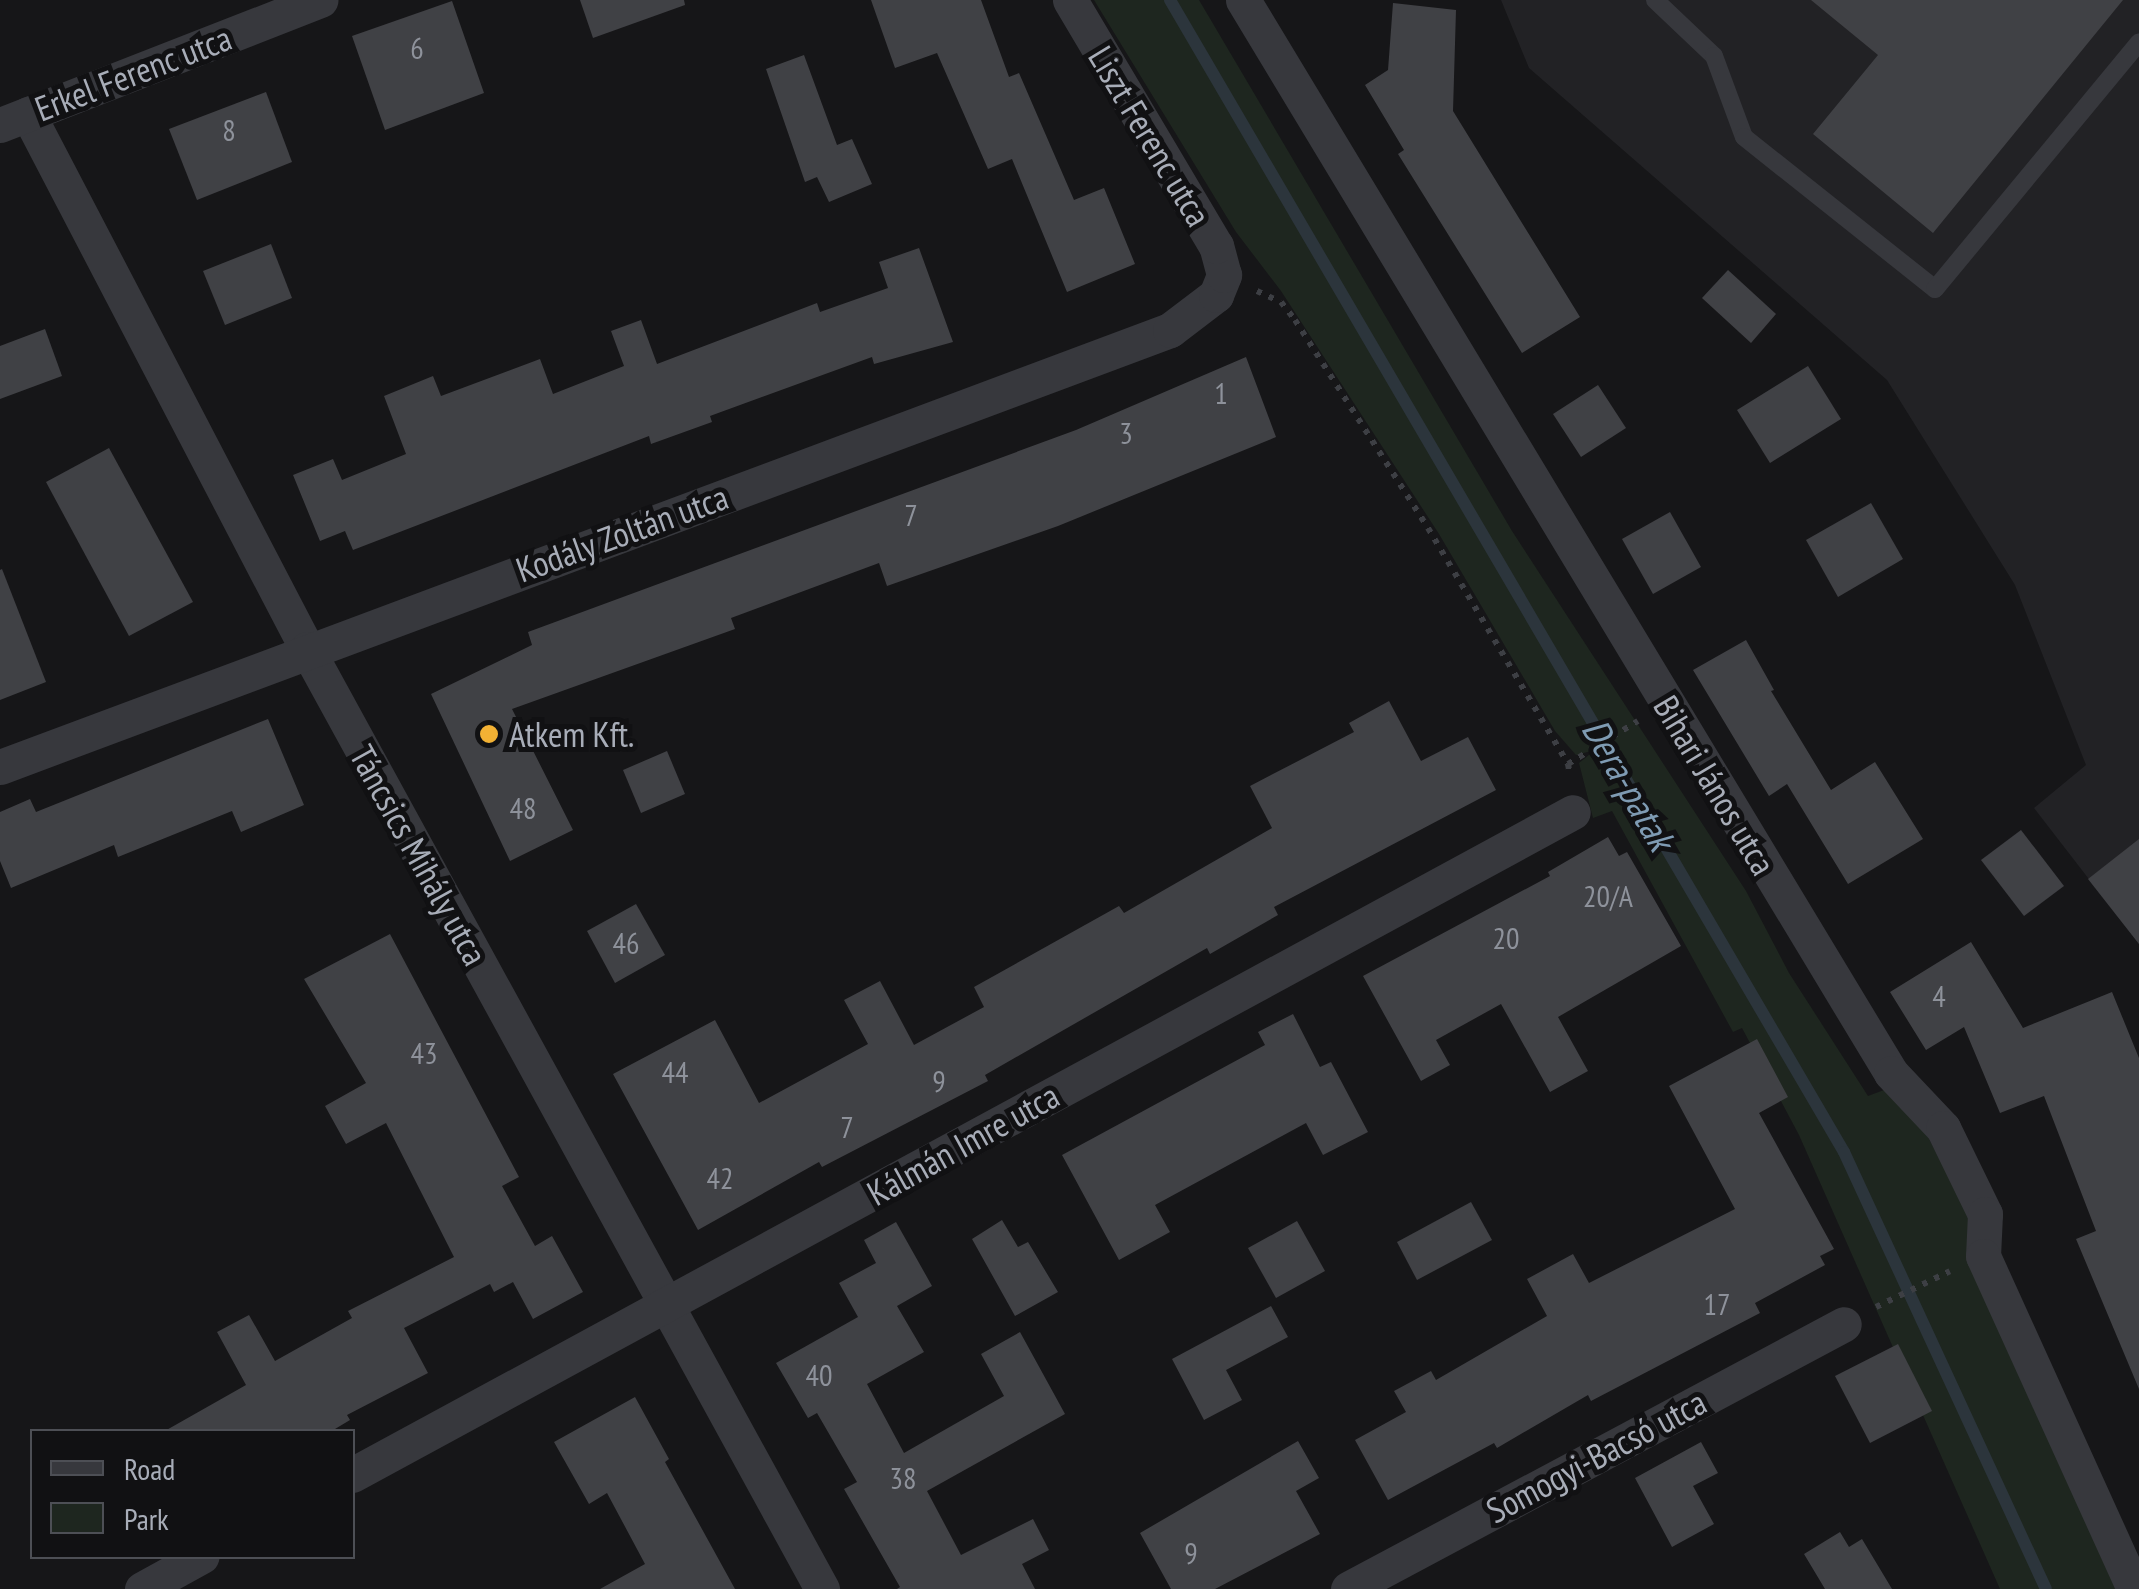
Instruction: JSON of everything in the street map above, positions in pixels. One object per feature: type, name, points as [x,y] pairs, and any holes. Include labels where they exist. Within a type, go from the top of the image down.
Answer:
[{"type":"street","name":"Erkel Ferenc utca","points":[[14,119],[321,0]]},
{"type":"street","name":"Liszt Ferenc utca","points":[[1070,0],[1216,246],[1224,275]]},
{"type":"street","name":"Bihari János utca","points":[[1243,0],[1891,1073],[1943,1128],[1985,1214],[1983,1256],[2134,1589]]},
{"type":"street","name":"Táncsics Mihály utca","points":[[14,119],[822,1589]]},
{"type":"street","name":"Kodály Zoltán utca","points":[[0,767],[307,649],[1170,330],[1216,296],[1224,275]]},
{"type":"street","name":"Kálmán Imre utca","points":[[355,1473],[1573,812]]},
{"type":"street","name":"Somogyi-Bacsó utca","points":[[1348,1589],[1844,1324]]},
{"type":"street","points":[[142,1589],[197,1559]]},
{"type":"lane","points":[[1655,0],[1714,56],[1744,137],[1935,289],[2139,42]]},
{"type":"path","points":[[1224,275],[1281,302],[1295,320],[1428,528],[1568,764],[1621,732]]},
{"type":"path","points":[[1881,1304],[1941,1275]]},
{"type":"shaded area","points":[[1501,0],[2139,0],[2139,944],[2034,808],[2086,765],[2015,585],[1887,380],[1529,68]]},
{"type":"green space","points":[[1094,0],[1199,0],[1512,531],[1746,891],[1789,973],[1868,1096],[1892,1087],[1927,1135],[1970,1219],[2125,1589],[2000,1589],[1799,1135],[1742,1028],[1733,1032],[1612,811],[1593,818],[1579,763],[1595,750],[1576,755],[1555,731],[1439,534],[1281,291],[1236,232]]},
{"type":"building","points":[[580,0],[684,0],[685,5],[593,38]]},
{"type":"building","points":[[871,0],[981,0],[1009,77],[1019,73],[1074,200],[1104,188],[1135,264],[1067,292],[1012,159],[988,169],[937,53],[895,68]]},
{"type":"building","points":[[1811,0],[2123,0],[1933,233],[1813,134],[1878,55]]},
{"type":"building","points":[[452,1],[484,93],[385,130],[352,36]]},
{"type":"building","points":[[1393,3],[1456,10],[1453,111],[1580,317],[1522,353],[1398,154],[1404,150],[1365,85],[1388,70]]},
{"type":"building","points":[[804,55],[837,145],[852,139],[872,184],[829,202],[817,177],[805,182],[766,69]]},
{"type":"building","points":[[266,92],[292,162],[197,200],[169,129]]},
{"type":"building","points":[[271,244],[292,298],[225,325],[203,271]]},
{"type":"building","points":[[919,248],[953,342],[874,364],[872,357],[710,416],[712,422],[651,444],[649,436],[353,550],[345,531],[320,541],[293,475],[333,459],[342,480],[406,454],[384,396],[433,376],[441,396],[540,359],[553,394],[624,366],[611,331],[641,320],[657,364],[817,303],[820,312],[888,288],[879,262]]},
{"type":"building","points":[[1728,270],[1776,314],[1751,343],[1702,298]]},
{"type":"building","points":[[45,329],[62,376],[0,399],[0,346]]},
{"type":"building","points":[[1246,357],[1276,437],[1058,526],[887,586],[879,563],[731,618],[735,629],[512,709],[573,830],[510,861],[431,694],[532,645],[528,632],[1076,430]]},
{"type":"building","points":[[1808,366],[1841,419],[1770,463],[1737,410]]},
{"type":"building","points":[[1598,385],[1626,428],[1581,457],[1553,414]]},
{"type":"building","points":[[109,448],[193,602],[129,636],[46,482]]},
{"type":"building","points":[[1871,503],[1903,559],[1838,597],[1806,540]]},
{"type":"building","points":[[1670,512],[1701,567],[1653,594],[1622,539]]},
{"type":"building","points":[[0,570],[46,682],[0,700]]},
{"type":"building","points":[[1746,640],[1774,690],[1771,691],[1831,790],[1875,762],[1923,839],[1848,884],[1787,784],[1769,796],[1693,670]]},
{"type":"building","points":[[1389,701],[1421,761],[1468,737],[1496,790],[1274,907],[1278,915],[1210,954],[1207,948],[985,1075],[988,1081],[822,1167],[819,1162],[698,1230],[613,1074],[715,1020],[759,1103],[868,1044],[844,1000],[880,981],[914,1045],[984,1007],[974,987],[1119,906],[1124,913],[1272,828],[1250,786],[1354,732],[1349,723]]},
{"type":"building","points":[[268,719],[304,805],[241,832],[232,811],[118,857],[114,845],[11,888],[0,861],[0,812],[30,799],[36,812]]},
{"type":"building","points":[[667,751],[685,794],[641,813],[623,770]]},
{"type":"building","points":[[2021,830],[2064,886],[2024,916],[1981,860]]},
{"type":"building","points":[[1608,837],[1619,856],[1627,852],[1681,946],[1558,1017],[1588,1071],[1550,1092],[1501,1004],[1436,1040],[1450,1065],[1421,1081],[1363,976],[1550,876],[1548,872]]},
{"type":"building","points":[[2139,839],[2139,944],[2088,879]]},
{"type":"building","points":[[636,904],[665,955],[615,983],[587,931]]},
{"type":"building","points":[[390,934],[519,1177],[502,1186],[535,1246],[552,1236],[583,1292],[533,1319],[513,1282],[494,1292],[490,1284],[404,1328],[428,1373],[347,1415],[350,1420],[335,1429],[168,1429],[246,1385],[217,1332],[249,1315],[275,1361],[352,1318],[348,1311],[454,1257],[386,1123],[346,1144],[325,1106],[366,1083],[304,979]]},
{"type":"building","points":[[1971,942],[2023,1028],[2112,992],[2139,1058],[2139,1389],[2076,1239],[2096,1231],[2044,1096],[2000,1113],[1964,1027],[1926,1050],[1890,992]]},
{"type":"building","points":[[1293,1014],[1320,1067],[1331,1062],[1368,1132],[1323,1155],[1306,1123],[1155,1205],[1170,1232],[1119,1260],[1062,1155],[1265,1045],[1258,1032]]},
{"type":"building","points":[[1757,1039],[1788,1097],[1759,1113],[1834,1249],[1820,1256],[1825,1265],[1755,1303],[1760,1313],[1591,1401],[1588,1395],[1497,1448],[1494,1443],[1388,1500],[1355,1440],[1406,1412],[1394,1391],[1431,1371],[1436,1380],[1547,1316],[1527,1279],[1573,1254],[1589,1283],[1735,1209],[1669,1086]]},
{"type":"building","points":[[1471,1202],[1492,1240],[1417,1280],[1397,1242]]},
{"type":"building","points":[[1002,1220],[1018,1247],[1028,1242],[1058,1292],[1015,1316],[972,1239]]},
{"type":"building","points":[[1297,1221],[1325,1271],[1276,1298],[1248,1248]]},
{"type":"building","points":[[896,1222],[932,1286],[897,1306],[924,1352],[867,1384],[904,1453],[1004,1396],[981,1354],[1020,1332],[1065,1414],[927,1491],[961,1555],[1033,1519],[1049,1550],[1022,1564],[1035,1589],[897,1589],[900,1587],[844,1489],[857,1482],[817,1413],[808,1418],[776,1363],[858,1317],[839,1283],[876,1263],[864,1240]]},
{"type":"building","points":[[1271,1306],[1288,1337],[1226,1370],[1242,1400],[1204,1420],[1172,1359]]},
{"type":"building","points":[[1898,1344],[1932,1411],[1870,1443],[1835,1376]]},
{"type":"building","points":[[635,1397],[669,1459],[665,1462],[735,1589],[600,1589],[645,1564],[607,1493],[589,1504],[554,1442]]},
{"type":"building","points":[[1298,1441],[1319,1478],[1296,1491],[1320,1534],[1215,1589],[1171,1589],[1140,1533]]},
{"type":"building","points":[[1701,1442],[1718,1473],[1693,1486],[1714,1524],[1672,1547],[1635,1478]]},
{"type":"building","points":[[1840,1532],[1849,1547],[1862,1539],[1892,1589],[1825,1589],[1804,1554]]},
{"type":"waterway","name":"Dera-patak","points":[[1170,0],[1844,1152],[2046,1589]]},
{"type":"place","name":"Atkem Kft.","points":[[489,734]]}]
